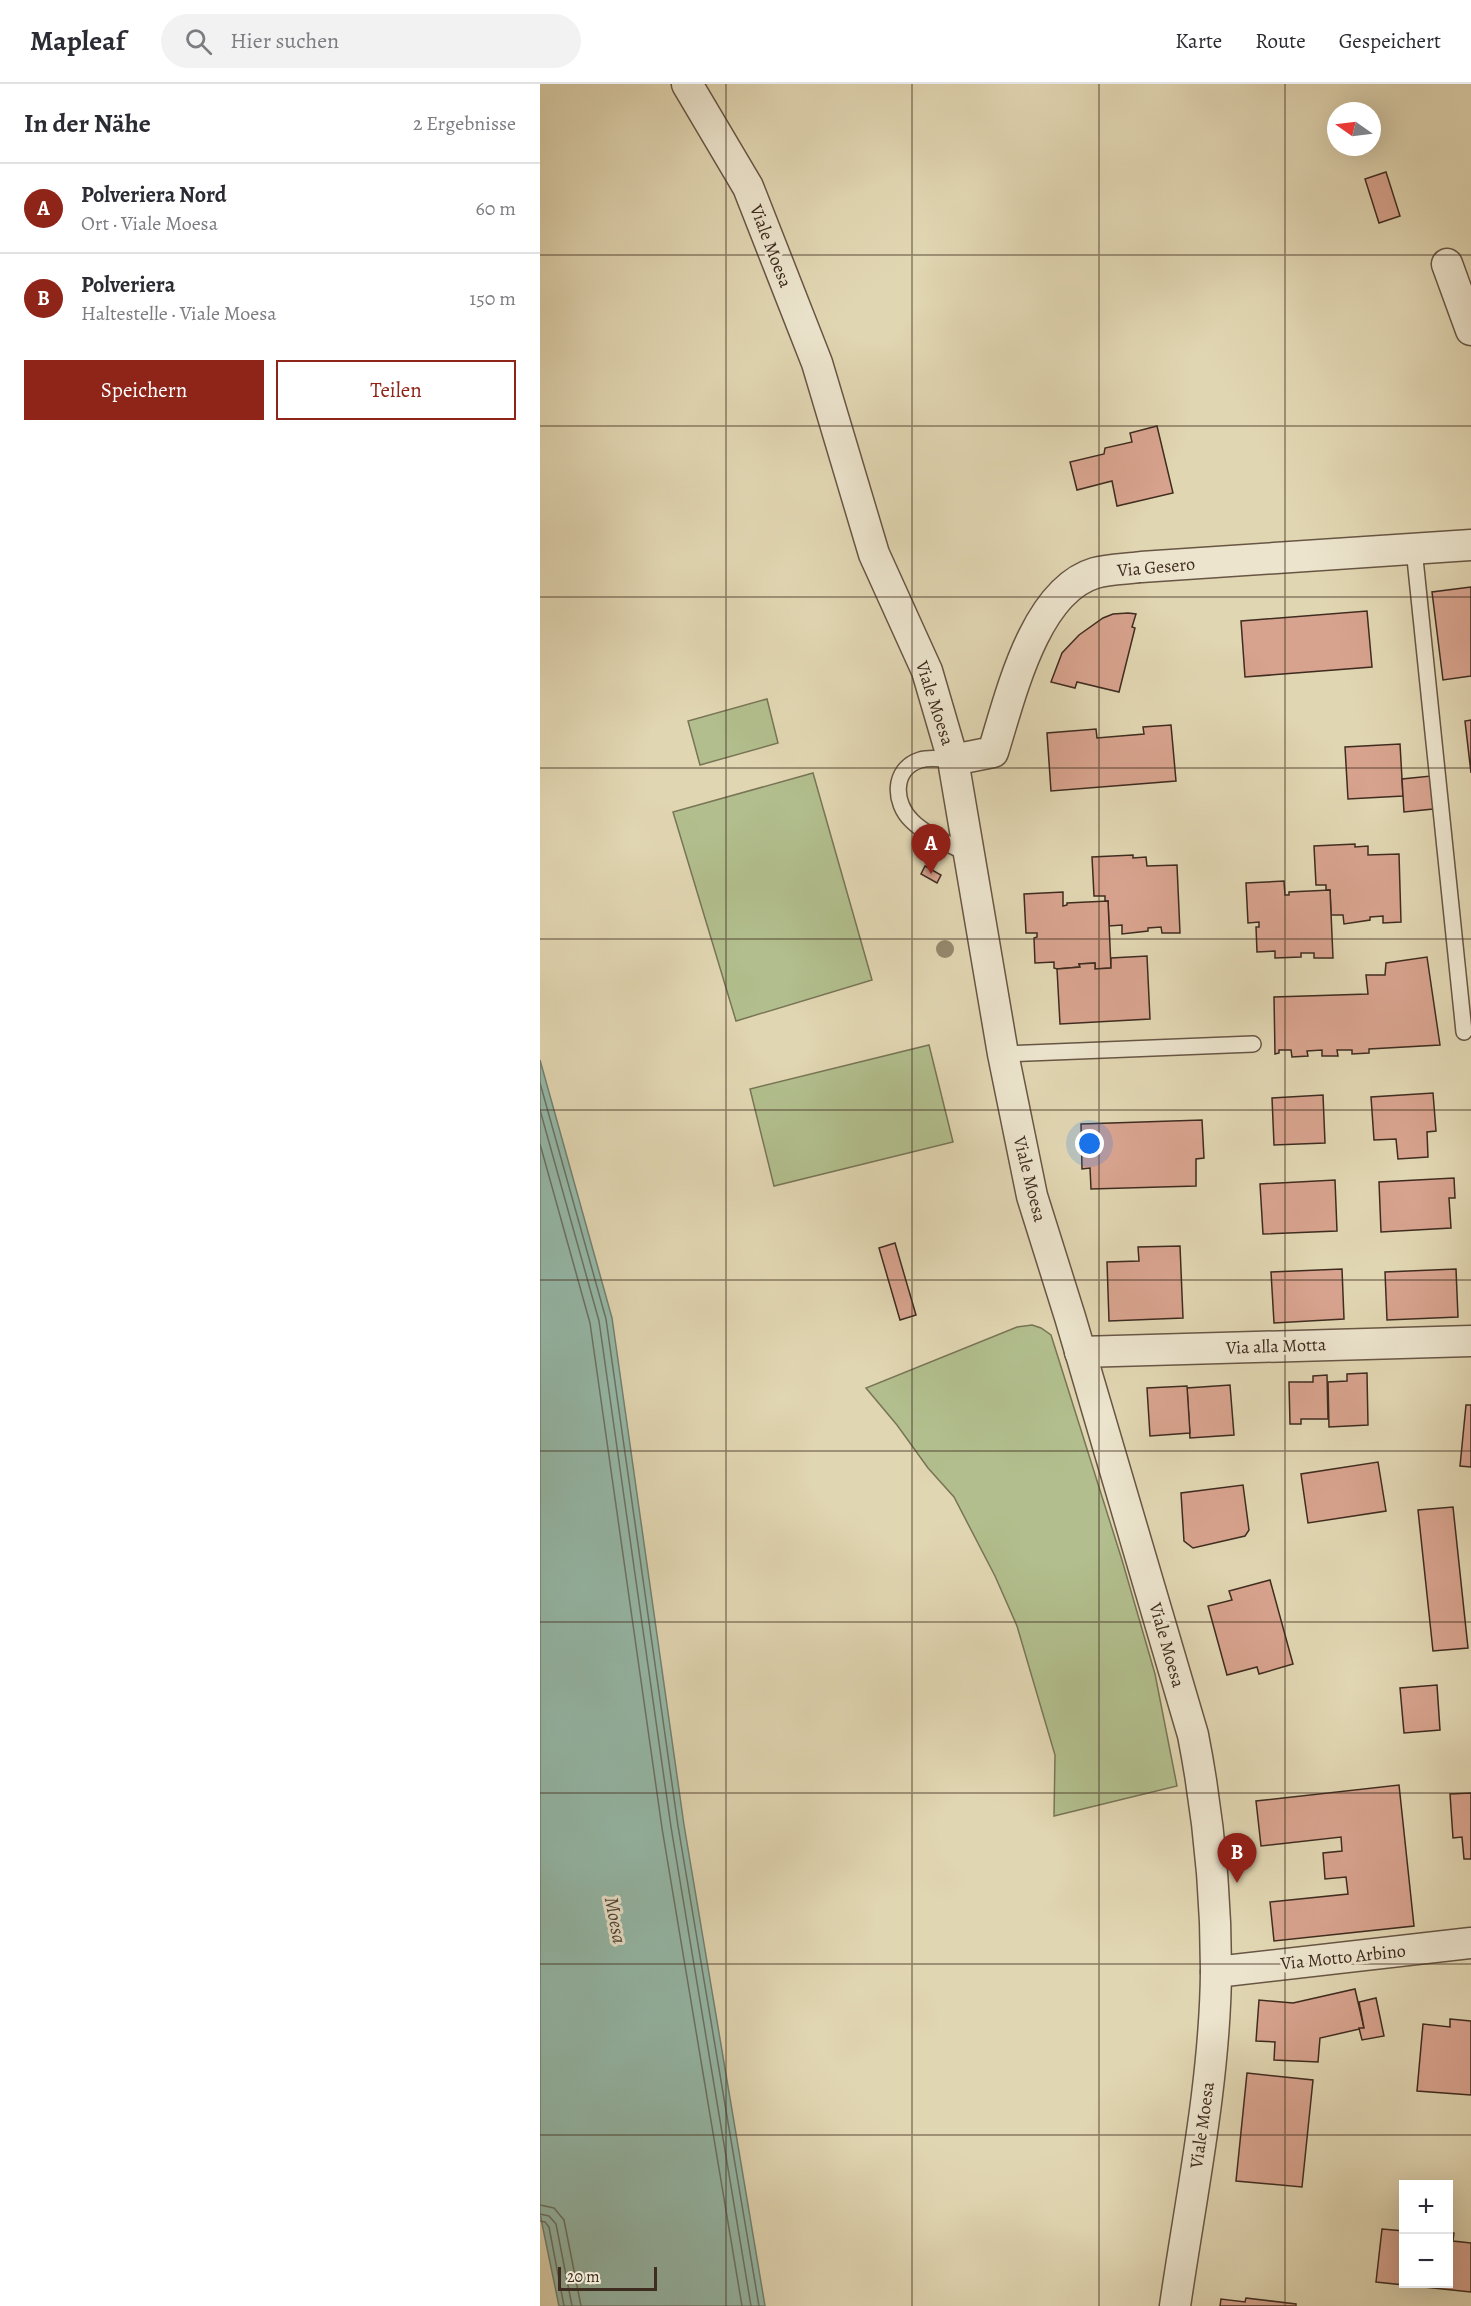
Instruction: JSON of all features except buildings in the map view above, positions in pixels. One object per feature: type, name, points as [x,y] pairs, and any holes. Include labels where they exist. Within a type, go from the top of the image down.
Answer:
[{"type":"street","name":"Viale Moesa","points":[[687,84],[748,187],[817,363],[874,554],[927,671],[953,760],[1002,1054],[1032,1196],[1193,1735],[1206,1805],[1216,1972],[1208,2081],[1175,2306]]},
{"type":"street","points":[[1447,264],[1471,330]]},
{"type":"street","name":"Via Gesero","points":[[953,760],[993,752],[1017,675],[1037,629],[1062,592],[1094,574],[1141,567],[1471,545]]},
{"type":"street","name":"Via alla Motta","points":[[1080,1352],[1471,1341]]},
{"type":"street","name":"Via Motto Arbino","points":[[1216,1972],[1471,1943]]},
{"type":"lane","points":[[1414,549],[1464,1032]]},
{"type":"lane","points":[[953,760],[922,760],[914,763],[901,777],[898,796],[910,820],[918,827],[968,854]]},
{"type":"lane","points":[[1002,1054],[1253,1044]]},
{"type":"green space","points":[[767,699],[778,743],[700,765],[688,721]]},
{"type":"green space","points":[[813,773],[872,980],[736,1021],[673,812]]},
{"type":"green space","points":[[929,1045],[953,1142],[774,1186],[750,1089]]},
{"type":"green space","points":[[1032,1325],[1051,1335],[1122,1560],[1155,1674],[1177,1786],[1054,1816],[1055,1755],[1017,1626],[995,1576],[954,1497],[928,1468],[897,1425],[866,1388],[1017,1327]]},
{"type":"water","name":"Moesa","points":[[540,1060],[612,1318],[684,1825],[765,2306],[559,2306],[540,2214]]},
{"type":"place","name":"Polveriera Nord","points":[[931,874]]},
{"type":"place","name":"Polveriera","points":[[1237,1883]]}]
